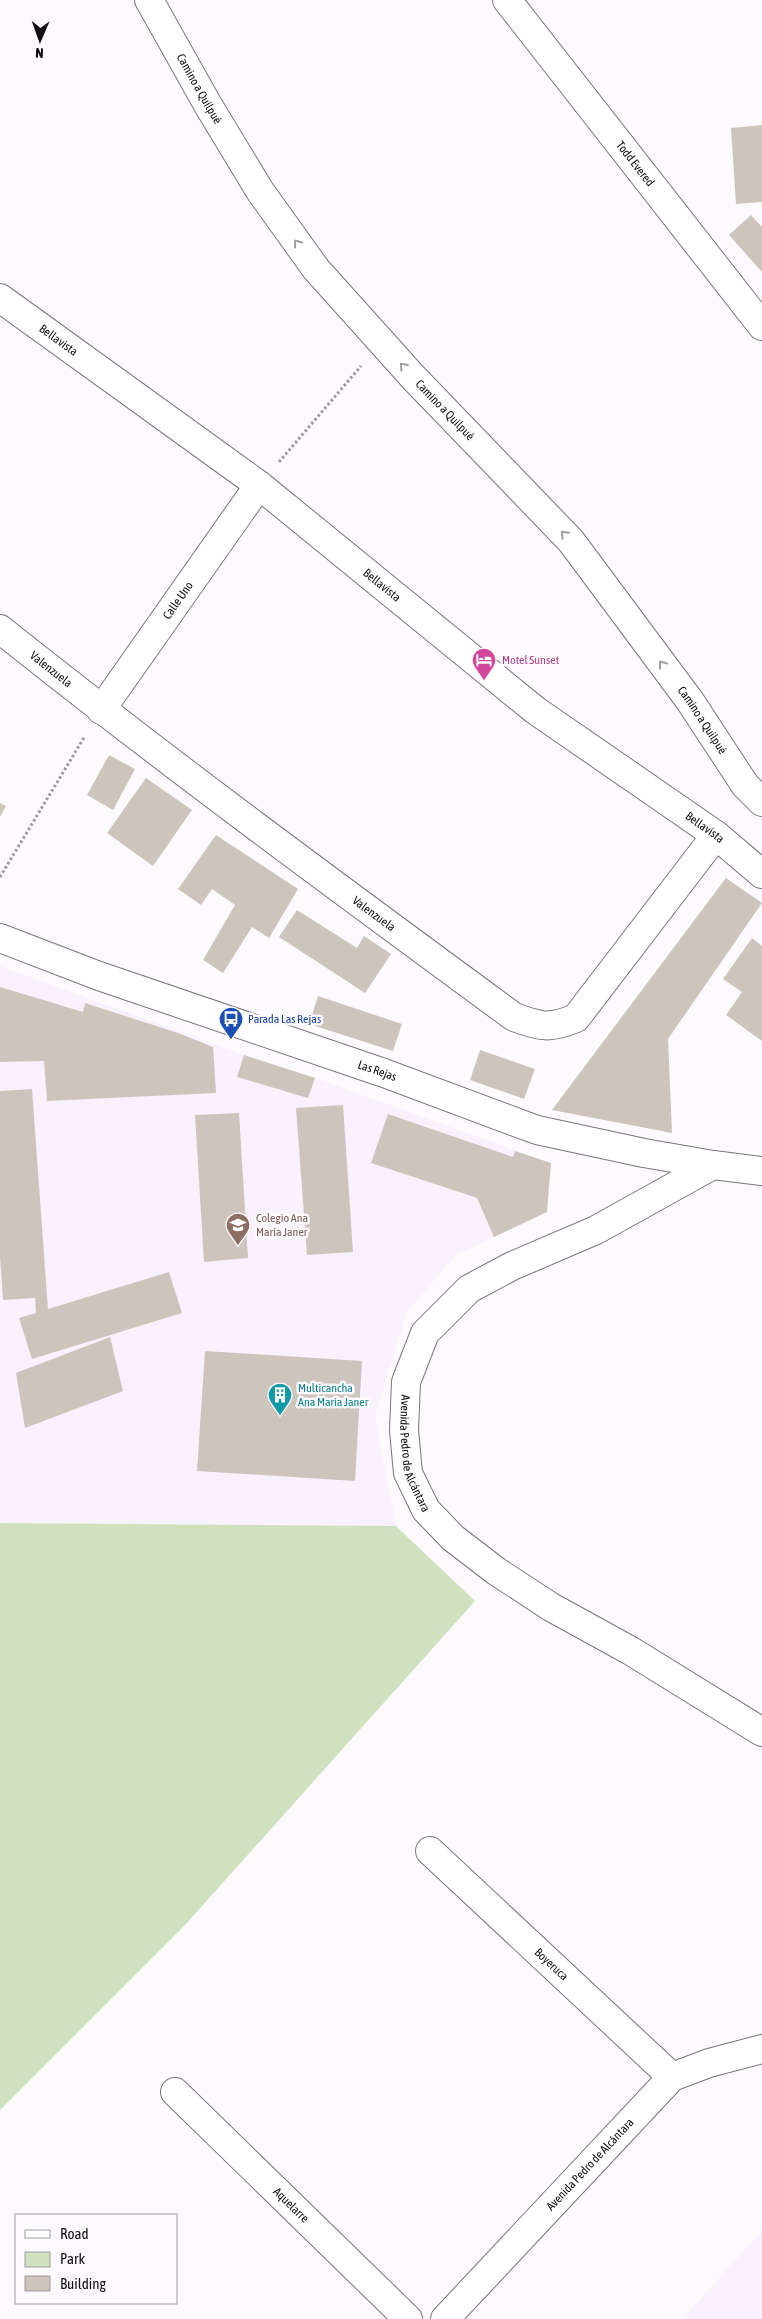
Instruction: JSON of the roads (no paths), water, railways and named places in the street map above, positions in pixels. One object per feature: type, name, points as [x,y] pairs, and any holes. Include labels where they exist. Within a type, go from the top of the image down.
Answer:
[{"type":"street","name":"Camino a Quilpué","points":[[149,0],[208,106],[260,191],[316,268],[382,342],[571,541],[690,701],[745,785],[762,802]]},
{"type":"street","name":"Todd Evered","points":[[507,0],[762,326]]},
{"type":"street","name":"Bellavista","points":[[0,298],[259,485],[535,710],[716,835],[762,874]]},
{"type":"street","name":"Calle Uno","points":[[102,710],[259,485]]},
{"type":"street","name":"Valenzuela","points":[[0,629],[102,710],[296,857],[514,1017],[539,1025],[556,1026],[576,1018],[716,835]]},
{"type":"street","name":"Las Rejas","points":[[0,938],[98,976],[384,1073],[537,1130],[644,1153],[762,1171]]},
{"type":"street","name":"Avenida Pedro de Alcántara","points":[[713,1165],[596,1230],[512,1266],[468,1289],[425,1333],[406,1382],[404,1430],[408,1473],[426,1510],[452,1538],[552,1607],[631,1651],[762,1732]]},
{"type":"street","name":"Boyeruca","points":[[430,1851],[672,2077]]},
{"type":"street","name":"Avenida Pedro de Alcántara","points":[[445,2319],[672,2077],[709,2063],[762,2049]]},
{"type":"street","name":"Aquelarre","points":[[175,2092],[408,2319]]},
{"type":"place","name":"Motel Sunset","points":[[484,681]]},
{"type":"place","name":"Parada Las Rejas","points":[[231,1040]]},
{"type":"place","name":"Colegio Ana María Janer","points":[[238,1246]]},
{"type":"place","name":"Multicancha Ana María Janer","points":[[280,1416]]}]
